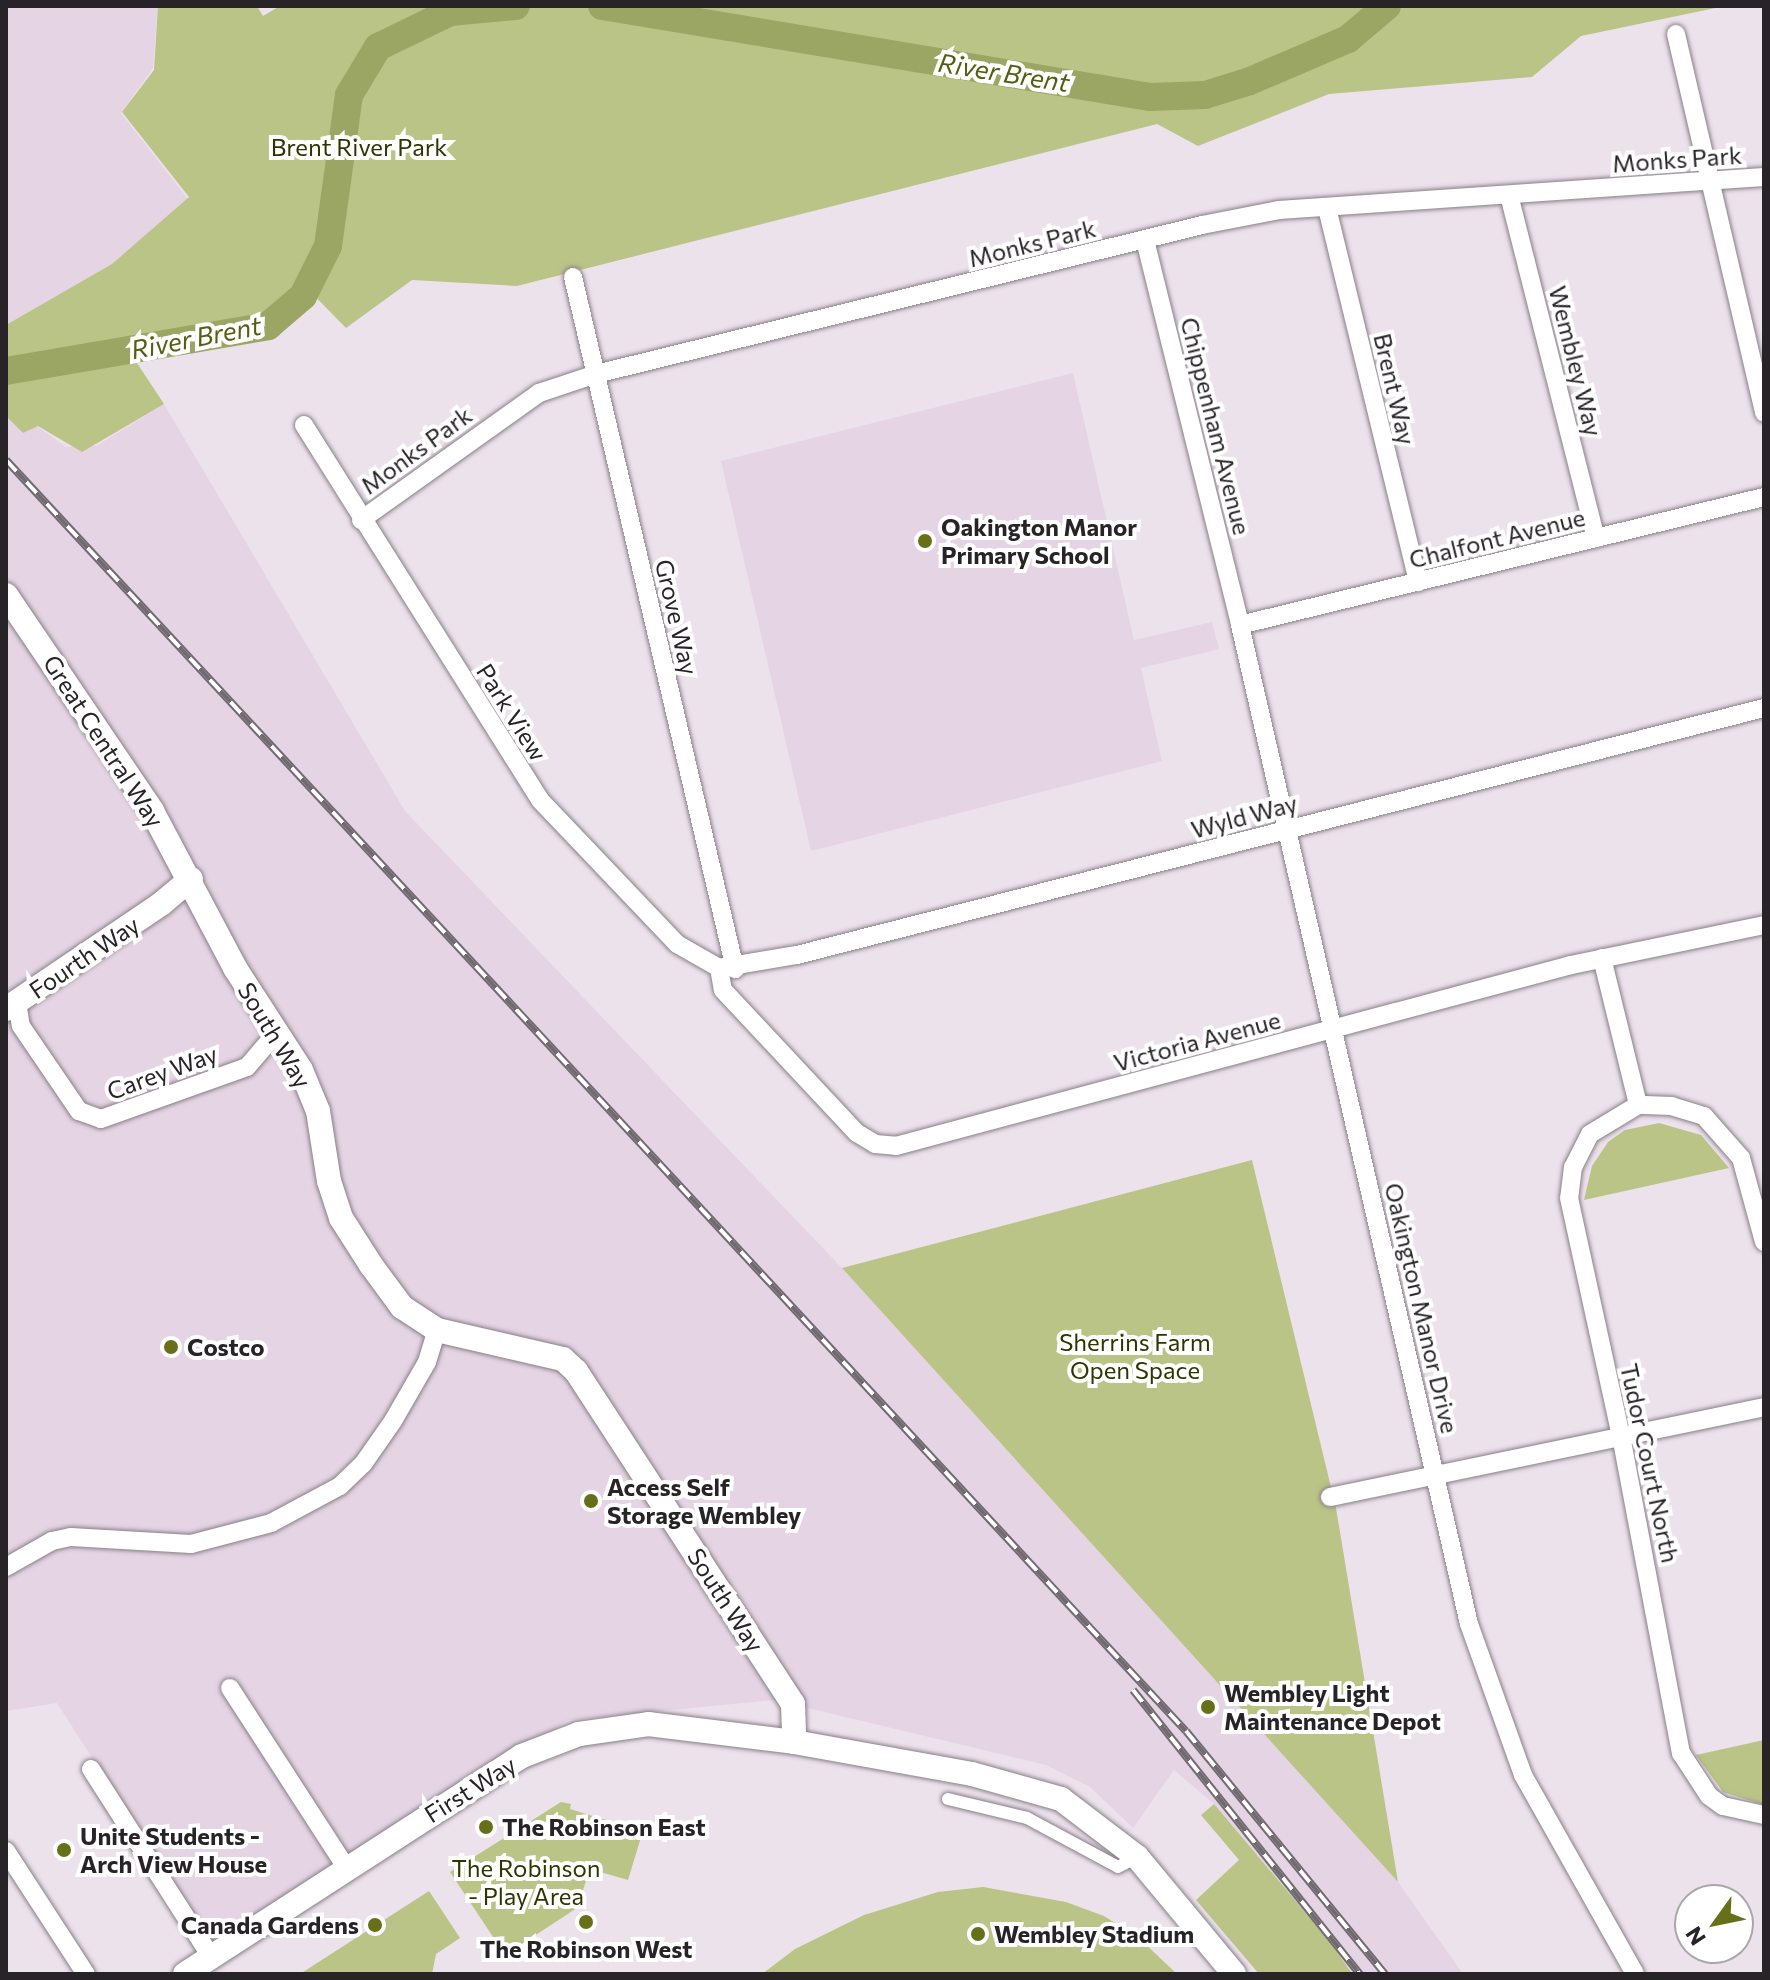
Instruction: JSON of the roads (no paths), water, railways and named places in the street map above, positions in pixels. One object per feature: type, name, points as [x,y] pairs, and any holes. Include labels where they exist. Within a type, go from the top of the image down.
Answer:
[{"type":"main road","name":"Great Central Way","points":[[6,595],[90,714],[194,884]]},
{"type":"main road","name":"Fourth Way","points":[[11,1006],[194,884]]},
{"type":"main road","name":"South Way","points":[[194,884],[235,968],[277,1032],[318,1111],[329,1181],[341,1218],[402,1307],[437,1330],[563,1359],[632,1454],[793,1704],[794,1742]]},
{"type":"main road","name":"First Way","points":[[185,1974],[500,1769],[579,1734],[671,1724],[794,1742]]},
{"type":"main road","points":[[794,1742],[1037,1789],[1089,1817],[1137,1857],[1234,1974]]},
{"type":"street","points":[[1676,34],[1764,413]]},
{"type":"street","name":"Monks Park","points":[[361,520],[518,405],[596,374],[1238,216],[1764,177]]},
{"type":"street","name":"Wembley Way","points":[[1509,195],[1596,538]]},
{"type":"street","name":"Brent Way","points":[[1327,208],[1418,582]]},
{"type":"street","name":"Chippenham Avenue","points":[[1145,240],[1240,625]]},
{"type":"street","name":"Grove Way","points":[[573,277],[727,968]]},
{"type":"street","name":"Park View","points":[[304,425],[540,800],[677,944],[727,968]]},
{"type":"street","name":"Chalfont Avenue","points":[[1240,625],[1764,497]]},
{"type":"street","name":"Oakington Manor Drive","points":[[1240,625],[1469,1624],[1507,1739],[1542,1815],[1635,1974]]},
{"type":"street","name":"Wyld Way","points":[[727,968],[1764,708]]},
{"type":"street","name":"Victoria Avenue","points":[[727,968],[721,987],[857,1133],[884,1146],[1602,958],[1764,925]]},
{"type":"street","points":[[1602,958],[1638,1105],[1672,1106],[1704,1116],[1726,1135],[1741,1158],[1764,1242]]},
{"type":"street","name":"Carey Way","points":[[11,1006],[21,1026],[79,1111],[101,1119],[247,1067],[277,1032]]},
{"type":"street","name":"Tudor Court North","points":[[1638,1105],[1590,1134],[1573,1167],[1569,1198],[1621,1436],[1681,1753],[1709,1796],[1723,1806],[1764,1815]]},
{"type":"street","points":[[6,1567],[52,1541],[71,1537],[191,1544],[271,1523],[340,1486],[363,1464],[393,1421],[427,1362],[437,1330]]},
{"type":"street","points":[[1330,1497],[1764,1407]]},
{"type":"street","points":[[230,1688],[347,1869]]},
{"type":"street","points":[[91,1769],[211,1957]]},
{"type":"street","points":[[948,1799],[1027,1818],[1118,1867],[1137,1857]]},
{"type":"street","points":[[6,1851],[86,1974]]},
{"type":"waterway","name":"River Brent","points":[[6,371],[268,326],[303,296],[328,246],[349,95],[378,47],[450,12],[516,6]]},
{"type":"waterway","name":"River Brent","points":[[602,6],[1150,97],[1205,95],[1250,81],[1348,39],[1387,6]]},
{"type":"railway","points":[[6,460],[1186,1731],[1385,1974]]},
{"type":"railway","points":[[1133,1690],[1360,1974]]},
{"type":"place","name":"Oakington Manor Primary School","points":[[925,541]]},
{"type":"place","name":"Costco","points":[[171,1347]]},
{"type":"place","name":"Access Self Storage Wembley","points":[[591,1501]]},
{"type":"place","name":"Wembley Light Maintenance Depot","points":[[1208,1707]]},
{"type":"place","name":"The Robinson East","points":[[486,1827]]},
{"type":"place","name":"Unite Students - Arch View House","points":[[64,1850]]},
{"type":"place","name":"The Robinson West","points":[[586,1922]]},
{"type":"place","name":"Canada Gardens","points":[[375,1925]]},
{"type":"place","name":"Wembley Stadium","points":[[978,1934]]},
{"type":"park label","name":"Brent River Park","points":[[359,147]]},
{"type":"park label","name":"Sherrins Farm Open Space","points":[[1135,1356]]},
{"type":"park label","name":"The Robinson - Play Area","points":[[526,1882]]}]
